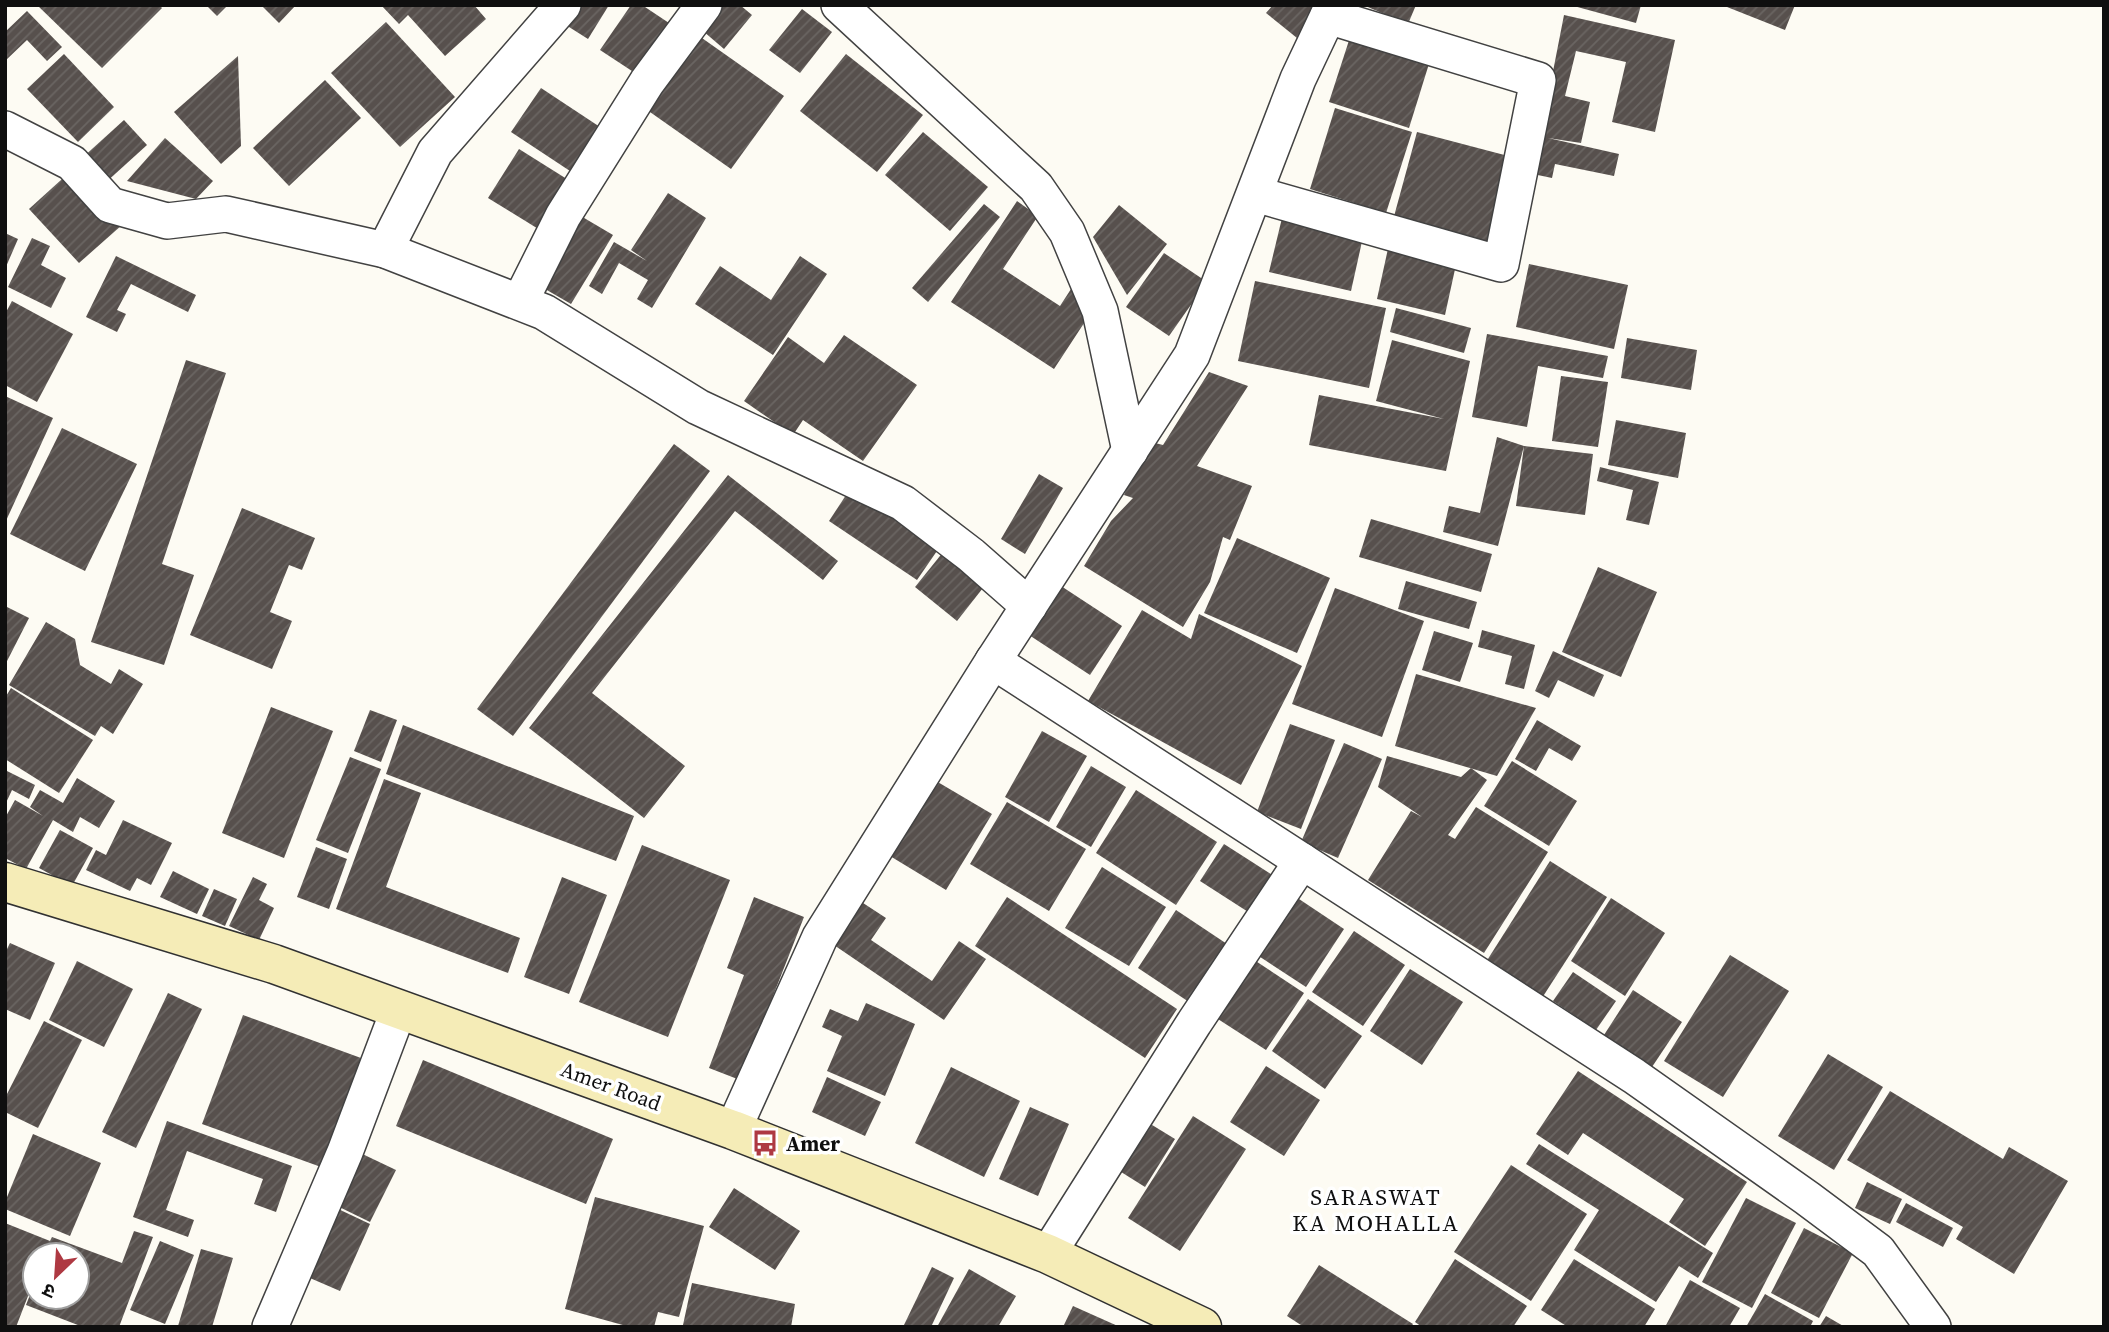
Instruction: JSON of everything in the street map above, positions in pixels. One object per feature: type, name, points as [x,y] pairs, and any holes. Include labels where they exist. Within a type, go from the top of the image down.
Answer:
[{"type":"main road","name":"Amer Road","points":[[5,882],[274,964],[733,1130],[1048,1254],[1202,1327]]},
{"type":"street","points":[[385,250],[435,152],[563,5]]},
{"type":"street","points":[[520,302],[563,216],[647,82],[704,5]]},
{"type":"street","points":[[839,5],[1036,187],[1067,232],[1100,311],[1129,451]]},
{"type":"street","points":[[733,1130],[820,937],[993,662],[1192,355],[1298,79],[1331,10],[1538,80],[1501,264],[1255,194]]},
{"type":"street","points":[[5,129],[72,163],[110,205],[167,221],[226,214],[385,250],[544,312],[698,407],[903,502],[971,555],[1029,606]]},
{"type":"street","points":[[993,662],[1634,1076],[1807,1198],[1878,1251],[1933,1327]]},
{"type":"street","points":[[1048,1254],[1194,1023],[1302,860]]},
{"type":"street","points":[[270,1327],[345,1152],[399,1009]]},
{"type":"building","points":[[37,5],[159,5],[162,8],[102,68]]},
{"type":"building","points":[[206,5],[228,5],[217,16]]},
{"type":"building","points":[[261,5],[296,5],[279,23]]},
{"type":"building","points":[[381,5],[474,5],[486,19],[445,56],[408,15],[399,24]]},
{"type":"building","points":[[568,5],[609,5],[588,39],[558,20]]},
{"type":"building","points":[[631,5],[642,5],[669,23],[635,73],[600,50]]},
{"type":"building","points":[[712,5],[740,5],[752,15],[724,49],[696,25]]},
{"type":"building","points":[[1273,5],[1324,5],[1297,38],[1266,13]]},
{"type":"building","points":[[1363,5],[1416,5],[1408,24]]},
{"type":"building","points":[[1570,5],[1641,5],[1636,23]]},
{"type":"building","points":[[1722,5],[1795,5],[1785,30]]},
{"type":"building","points":[[802,9],[832,32],[800,73],[769,50]]},
{"type":"building","points":[[27,11],[62,47],[47,61],[27,40],[5,61],[5,32]]},
{"type":"building","points":[[1564,15],[1675,40],[1655,132],[1612,122],[1626,62],[1576,51],[1565,96],[1590,102],[1581,143],[1548,138],[1619,154],[1614,176],[1555,164],[1552,178],[1533,174]]},
{"type":"building","points":[[386,22],[455,97],[400,147],[331,73]]},
{"type":"building","points":[[1354,25],[1433,51],[1409,128],[1329,102]]},
{"type":"building","points":[[692,31],[784,96],[731,169],[640,105]]},
{"type":"building","points":[[64,54],[114,107],[78,142],[27,89]]},
{"type":"building","points":[[846,54],[923,115],[877,172],[800,111]]},
{"type":"building","points":[[238,56],[241,146],[221,164],[174,112]]},
{"type":"building","points":[[325,80],[361,118],[289,186],[253,148]]},
{"type":"building","points":[[541,88],[600,127],[570,171],[511,132]]},
{"type":"building","points":[[1335,108],[1412,132],[1386,213],[1310,189]]},
{"type":"building","points":[[124,120],[147,145],[104,184],[81,159]]},
{"type":"building","points":[[923,132],[988,187],[950,231],[885,175]]},
{"type":"building","points":[[1417,132],[1512,157],[1488,246],[1393,220]]},
{"type":"building","points":[[165,138],[213,181],[196,199],[127,181]]},
{"type":"building","points":[[519,149],[570,181],[540,230],[488,198]]},
{"type":"building","points":[[72,170],[122,225],[79,263],[29,209]]},
{"type":"building","points":[[668,193],[706,218],[652,308],[637,299],[648,280],[619,263],[602,294],[589,286],[614,242],[647,261],[631,250]]},
{"type":"building","points":[[1017,201],[1038,216],[1003,269],[1060,306],[1071,289],[1090,314],[1054,369],[951,302]]},
{"type":"building","points":[[984,204],[1000,217],[928,302],[912,288]]},
{"type":"building","points":[[1119,205],[1167,244],[1127,295],[1093,237]]},
{"type":"building","points":[[574,212],[613,235],[571,304],[533,282]]},
{"type":"building","points":[[1282,218],[1363,237],[1351,291],[1269,272]]},
{"type":"building","points":[[5,233],[18,239],[5,269]]},
{"type":"building","points":[[32,238],[50,246],[41,265],[66,278],[51,308],[8,287]]},
{"type":"building","points":[[1389,244],[1457,260],[1445,315],[1377,299]]},
{"type":"building","points":[[1164,253],[1207,282],[1169,336],[1126,307]]},
{"type":"building","points":[[116,256],[196,295],[188,312],[131,284],[117,310],[126,314],[117,332],[86,317]]},
{"type":"building","points":[[800,256],[827,274],[773,355],[695,304],[720,266],[771,300]]},
{"type":"building","points":[[1529,264],[1628,285],[1614,349],[1516,327]]},
{"type":"building","points":[[1255,281],[1386,308],[1369,388],[1238,361]]},
{"type":"building","points":[[12,301],[73,334],[37,402],[5,385],[5,314]]},
{"type":"building","points":[[1396,308],[1471,328],[1464,353],[1390,332]]},
{"type":"building","points":[[1487,334],[1608,356],[1603,378],[1538,366],[1527,427],[1472,417]]},
{"type":"building","points":[[844,335],[917,385],[863,461],[803,420],[793,435],[744,401],[788,337],[824,363]]},
{"type":"building","points":[[1627,338],[1697,350],[1691,390],[1621,378]]},
{"type":"building","points":[[1392,340],[1470,361],[1446,471],[1309,445],[1319,395],[1444,419],[1376,401]]},
{"type":"building","points":[[186,360],[226,373],[162,564],[194,575],[164,665],[91,642]]},
{"type":"building","points":[[1209,372],[1248,386],[1197,466],[1252,486],[1230,540],[1223,537],[1210,582],[1183,627],[1084,566],[1111,521],[1133,498],[1124,495],[1147,441],[1163,445]]},
{"type":"building","points":[[1561,376],[1608,382],[1598,447],[1552,441]]},
{"type":"building","points":[[5,396],[53,418],[5,523]]},
{"type":"building","points":[[1616,420],[1686,433],[1678,478],[1608,465]]},
{"type":"building","points":[[62,428],[137,464],[85,571],[10,534]]},
{"type":"building","points":[[1497,437],[1524,446],[1498,546],[1443,532],[1449,506],[1480,513]]},
{"type":"building","points":[[674,444],[710,471],[513,736],[477,709]]},
{"type":"building","points":[[1524,446],[1593,454],[1585,515],[1516,506]]},
{"type":"building","points":[[1600,467],[1659,482],[1649,525],[1626,520],[1633,490],[1597,481]]},
{"type":"building","points":[[1039,474],[1063,488],[1025,554],[1001,539]]},
{"type":"building","points":[[728,475],[838,561],[823,580],[735,511],[592,693],[685,766],[644,818],[529,728]]},
{"type":"building","points":[[850,489],[939,548],[917,580],[829,521]]},
{"type":"building","points":[[242,508],[315,538],[302,570],[289,565],[270,612],[292,621],[272,669],[190,635]]},
{"type":"building","points":[[1371,519],[1492,554],[1481,592],[1359,557]]},
{"type":"building","points":[[1237,538],[1330,578],[1297,653],[1204,613]]},
{"type":"building","points":[[948,546],[990,579],[957,621],[915,587]]},
{"type":"building","points":[[1598,567],[1657,592],[1621,677],[1562,652]]},
{"type":"building","points":[[1406,581],[1477,602],[1469,629],[1398,609]]},
{"type":"building","points":[[1061,586],[1122,626],[1090,675],[1029,635]]},
{"type":"building","points":[[1335,588],[1424,621],[1382,737],[1292,704]]},
{"type":"building","points":[[5,606],[29,618],[5,665]]},
{"type":"building","points":[[1142,610],[1191,639],[1199,614],[1302,666],[1241,785],[1088,701]]},
{"type":"building","points":[[46,622],[75,639],[80,665],[111,684],[119,669],[143,684],[113,734],[101,726],[95,736],[9,685]]},
{"type":"building","points":[[1482,630],[1535,645],[1524,689],[1505,684],[1512,656],[1478,647]]},
{"type":"building","points":[[1434,631],[1473,643],[1460,682],[1422,670]]},
{"type":"building","points":[[1553,651],[1604,675],[1594,697],[1558,680],[1549,698],[1535,691]]},
{"type":"building","points":[[1416,674],[1536,708],[1497,776],[1395,746]]},
{"type":"building","points":[[11,688],[93,740],[59,793],[5,759],[5,698]]},
{"type":"building","points":[[271,707],[333,731],[284,858],[222,833]]},
{"type":"building","points":[[370,710],[397,720],[381,762],[354,751]]},
{"type":"building","points":[[1537,720],[1581,746],[1572,761],[1549,748],[1536,771],[1515,759]]},
{"type":"building","points":[[1290,724],[1335,740],[1301,829],[1257,812]]},
{"type":"building","points":[[403,725],[634,816],[616,861],[386,774]]},
{"type":"building","points":[[1042,731],[1087,756],[1049,822],[1005,797]]},
{"type":"building","points":[[1344,743],[1382,759],[1338,858],[1301,842]]},
{"type":"building","points":[[1387,756],[1461,777],[1471,768],[1487,780],[1448,835],[1455,839],[1476,807],[1548,852],[1484,953],[1368,880],[1411,811],[1422,817],[1378,787]]},
{"type":"building","points":[[350,757],[381,769],[348,853],[316,840]]},
{"type":"building","points":[[1512,761],[1577,801],[1549,846],[1484,806]]},
{"type":"building","points":[[1091,766],[1126,787],[1091,847],[1056,827]]},
{"type":"building","points":[[5,770],[35,785],[29,799],[12,790],[5,805]]},
{"type":"building","points":[[77,778],[115,801],[99,828],[80,817],[73,832],[53,820],[26,869],[5,858],[5,818],[15,800],[43,816],[30,807],[40,790],[63,803]]},
{"type":"building","points":[[384,779],[421,793],[386,887],[520,938],[508,973],[336,909]]},
{"type":"building","points":[[936,781],[992,814],[946,890],[890,856]]},
{"type":"building","points":[[1136,790],[1217,842],[1176,905],[1096,853]]},
{"type":"building","points":[[1007,802],[1086,849],[1049,911],[970,864]]},
{"type":"building","points":[[123,820],[172,843],[151,885],[137,878],[130,891],[86,870],[96,850],[106,855]]},
{"type":"building","points":[[60,830],[93,848],[72,886],[39,868]]},
{"type":"building","points":[[1224,844],[1280,880],[1256,917],[1200,881]]},
{"type":"building","points":[[642,845],[730,880],[668,1037],[579,1002]]},
{"type":"building","points":[[316,847],[347,859],[329,909],[297,897]]},
{"type":"building","points":[[1550,861],[1607,897],[1542,998],[1486,962]]},
{"type":"building","points":[[1102,867],[1166,907],[1129,966],[1065,928]]},
{"type":"building","points":[[173,871],[209,889],[197,914],[160,897]]},
{"type":"building","points":[[253,877],[267,884],[259,900],[274,908],[259,940],[229,926]]},
{"type":"building","points":[[562,877],[607,895],[569,994],[524,977]]},
{"type":"building","points":[[214,889],[237,899],[225,926],[202,916]]},
{"type":"building","points":[[1287,891],[1344,929],[1306,987],[1248,949]]},
{"type":"building","points":[[754,897],[804,917],[740,1080],[709,1068],[744,975],[727,968]]},
{"type":"building","points":[[1007,897],[1177,1009],[1145,1058],[975,946]]},
{"type":"building","points":[[1611,898],[1665,933],[1625,996],[1571,961]]},
{"type":"building","points":[[860,901],[886,918],[871,940],[932,981],[959,941],[986,959],[944,1020],[831,943]]},
{"type":"building","points":[[1176,910],[1233,948],[1195,1006],[1138,968]]},
{"type":"building","points":[[1354,931],[1405,965],[1363,1026],[1312,992]]},
{"type":"building","points":[[10,943],[55,963],[30,1020],[5,1009],[5,953]]},
{"type":"building","points":[[1245,954],[1304,993],[1266,1050],[1207,1012]]},
{"type":"building","points":[[1730,955],[1789,991],[1723,1097],[1664,1061]]},
{"type":"building","points":[[77,961],[133,989],[104,1047],[49,1020]]},
{"type":"building","points":[[1410,969],[1463,1002],[1422,1065],[1370,1031]]},
{"type":"building","points":[[1573,972],[1616,1001],[1596,1030],[1553,1001]]},
{"type":"building","points":[[1633,990],[1682,1022],[1652,1067],[1604,1035]]},
{"type":"building","points":[[168,993],[202,1009],[136,1148],[102,1132]]},
{"type":"building","points":[[1308,999],[1362,1036],[1325,1089],[1272,1051]]},
{"type":"building","points":[[866,1003],[915,1024],[885,1096],[827,1071],[842,1036],[822,1027],[830,1009],[858,1021]]},
{"type":"building","points":[[243,1015],[361,1058],[321,1167],[202,1124]]},
{"type":"building","points":[[44,1021],[82,1040],[38,1128],[5,1112],[5,1098]]},
{"type":"building","points":[[1828,1054],[1883,1087],[1834,1170],[1778,1136]]},
{"type":"building","points":[[423,1060],[613,1139],[586,1204],[396,1126]]},
{"type":"building","points":[[1266,1066],[1320,1100],[1284,1156],[1230,1122]]},
{"type":"building","points":[[951,1067],[1020,1101],[984,1177],[915,1143]]},
{"type":"building","points":[[1578,1071],[1747,1182],[1705,1246],[1669,1222],[1684,1199],[1583,1133],[1568,1155],[1536,1134]]},
{"type":"building","points":[[827,1077],[881,1102],[865,1136],[812,1112]]},
{"type":"building","points":[[1890,1091],[2003,1159],[2009,1147],[2068,1181],[2014,1274],[1956,1239],[1963,1227],[1847,1160]]},
{"type":"building","points":[[1030,1107],[1069,1124],[1038,1196],[999,1179]]},
{"type":"building","points":[[1193,1116],[1246,1149],[1180,1251],[1128,1218]]},
{"type":"building","points":[[1139,1117],[1175,1139],[1145,1187],[1110,1165]]},
{"type":"building","points":[[167,1121],[292,1166],[276,1212],[254,1204],[263,1179],[187,1151],[166,1210],[194,1220],[188,1237],[133,1217]]},
{"type":"building","points":[[33,1134],[101,1163],[70,1236],[5,1209],[5,1202]]},
{"type":"building","points":[[1539,1144],[1713,1253],[1698,1278],[1679,1266],[1656,1302],[1574,1250],[1599,1210],[1526,1164]]},
{"type":"building","points":[[354,1150],[396,1170],[370,1222],[329,1202]]},
{"type":"building","points":[[1511,1165],[1587,1214],[1531,1301],[1454,1252]]},
{"type":"building","points":[[1867,1182],[1902,1199],[1890,1224],[1855,1208]]},
{"type":"building","points":[[734,1188],[800,1231],[775,1270],[709,1227]]},
{"type":"building","points":[[595,1197],[704,1226],[679,1317],[658,1312],[654,1327],[630,1327],[565,1309]]},
{"type":"building","points":[[1746,1198],[1796,1223],[1752,1308],[1702,1282]]},
{"type":"building","points":[[1906,1203],[1953,1228],[1943,1247],[1896,1222]]},
{"type":"building","points":[[334,1207],[370,1224],[340,1291],[303,1275]]},
{"type":"building","points":[[5,1223],[50,1241],[21,1241],[22,1311],[16,1327],[5,1327]]},
{"type":"building","points":[[1804,1228],[1853,1253],[1819,1318],[1771,1293]]},
{"type":"building","points":[[134,1231],[153,1237],[119,1327],[83,1327],[42,1311],[91,1311],[91,1251],[122,1263]]},
{"type":"building","points":[[160,1241],[194,1255],[165,1324],[130,1310]]},
{"type":"building","points":[[201,1249],[233,1258],[212,1327],[181,1327],[178,1326]]},
{"type":"building","points":[[1455,1259],[1527,1306],[1513,1327],[1422,1327],[1415,1322]]},
{"type":"building","points":[[1574,1259],[1655,1309],[1644,1327],[1568,1327],[1541,1310]]},
{"type":"building","points":[[1319,1265],[1413,1324],[1411,1327],[1304,1327],[1287,1316]]},
{"type":"building","points":[[932,1267],[954,1278],[931,1327],[903,1327]]},
{"type":"building","points":[[969,1269],[1016,1296],[998,1327],[937,1327]]},
{"type":"building","points":[[1690,1280],[1740,1308],[1729,1327],[1665,1327]]},
{"type":"building","points":[[692,1283],[795,1304],[791,1327],[683,1325]]},
{"type":"building","points":[[1765,1294],[1813,1321],[1810,1327],[1746,1327]]},
{"type":"building","points":[[1073,1306],[1120,1327],[1063,1327]]},
{"type":"building","points":[[1826,1316],[1845,1327],[1819,1327]]},
{"type":"place","name":"Amer","points":[[765,1143]]},
{"type":"district","name":"SARASWAT KA MOHALLA","points":[[1376,1210]]}]
